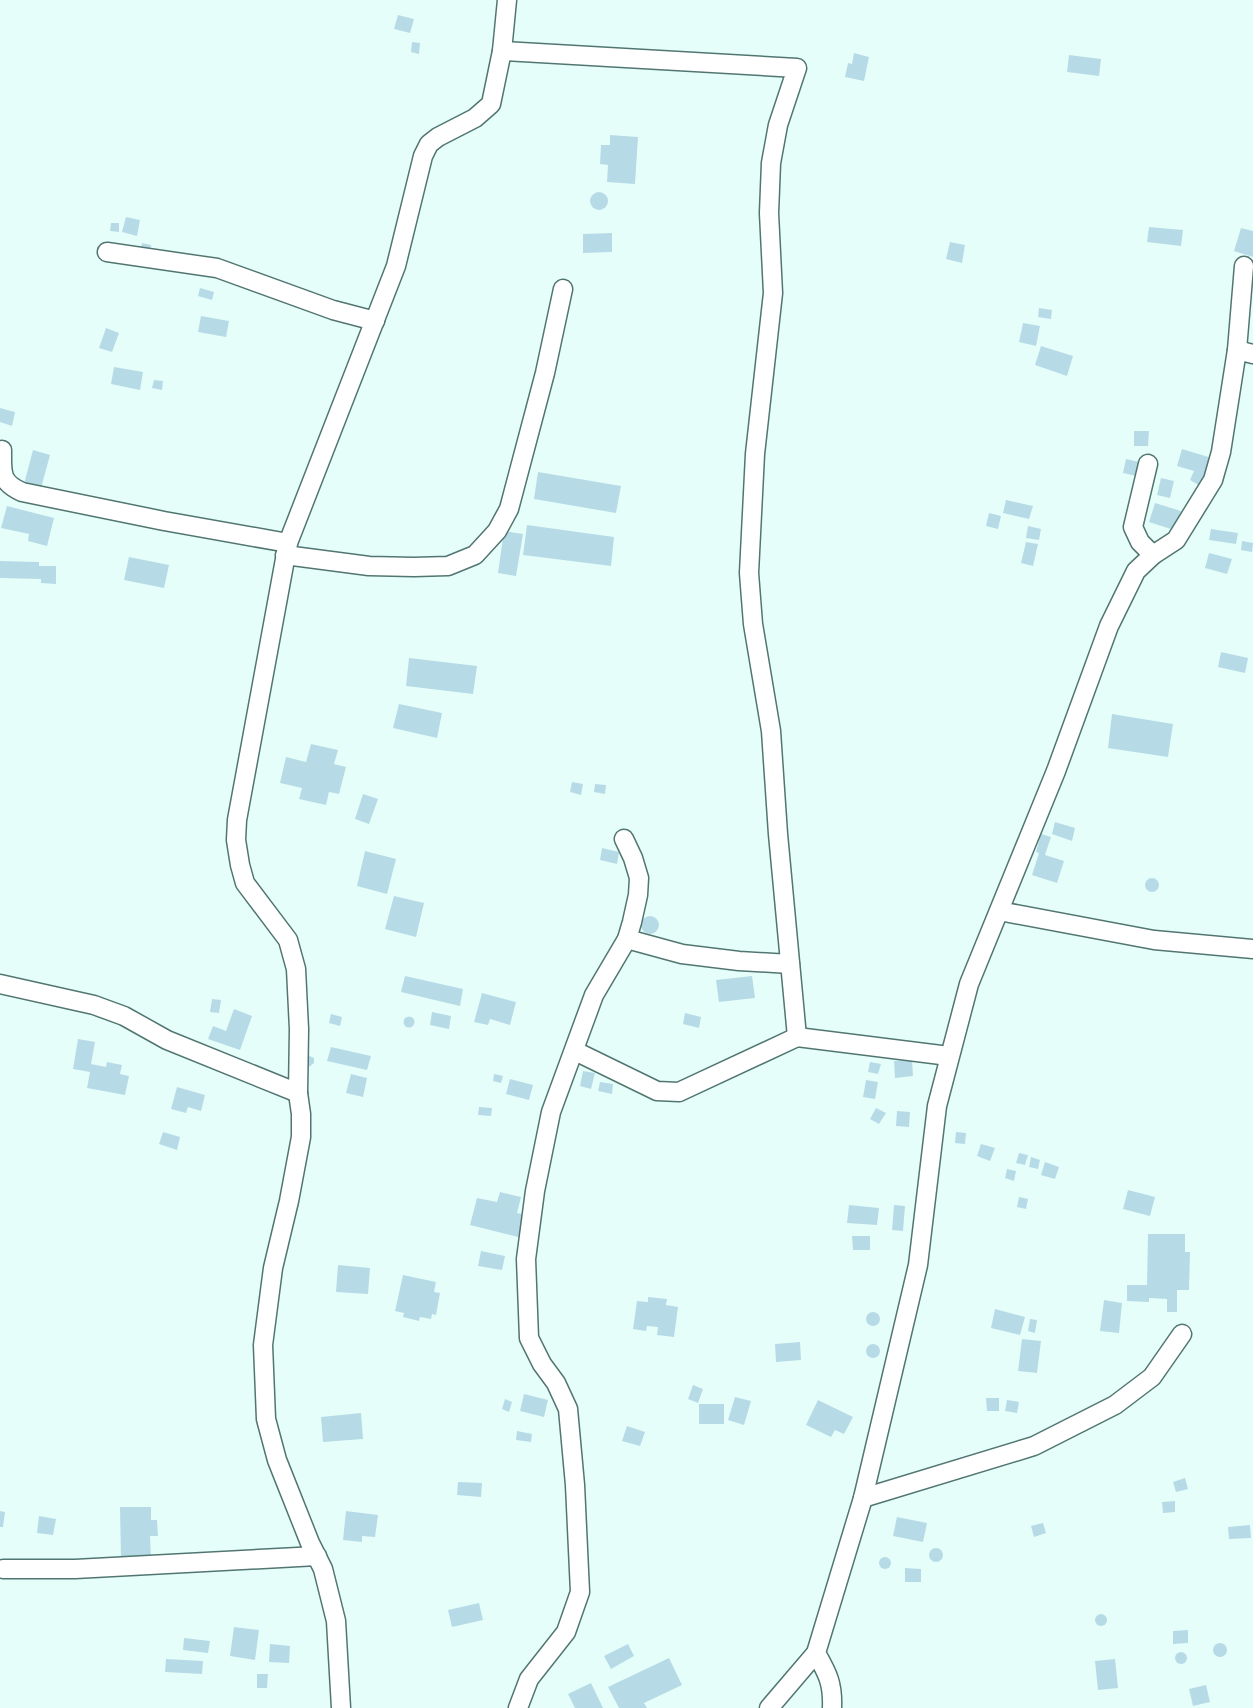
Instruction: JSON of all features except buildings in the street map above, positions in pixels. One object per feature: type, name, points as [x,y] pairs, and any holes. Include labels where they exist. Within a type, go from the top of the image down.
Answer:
[{"type":"street","points":[[341,1708],[336,1621],[323,1569],[277,1460],[266,1419],[263,1345],[273,1268],[301,1137],[296,969],[288,940],[245,883],[236,840],[237,820],[287,549],[396,266],[423,156],[429,144],[438,137],[475,118],[491,104],[502,51],[507,0]]},
{"type":"street","points":[[502,51],[796,68],[778,125],[771,163],[769,213],[772,293],[755,454],[749,573],[753,624],[771,731],[797,1037]]},
{"type":"street","points":[[106,252],[217,268],[333,310],[375,321]]},
{"type":"street","points":[[769,1708],[816,1653],[863,1498],[918,1265],[937,1106],[969,984],[1056,771],[1109,626],[1136,570],[1176,540],[1213,480],[1245,352],[1244,266]]},
{"type":"street","points":[[3,450],[4,482],[22,492],[369,566],[448,566],[475,555],[497,531],[509,509],[545,373],[563,289]]},
{"type":"street","points":[[1148,464],[1133,527],[1140,542],[1153,555]]},
{"type":"street","points":[[518,1708],[529,1680],[566,1632],[579,1592],[576,1485],[568,1409],[556,1383],[542,1364],[529,1338],[526,1259],[543,1146],[551,1112],[594,995],[627,939],[638,895],[639,878],[624,839]]},
{"type":"street","points":[[999,911],[1154,940],[1253,949]]},
{"type":"street","points":[[627,939],[682,954],[790,964]]},
{"type":"street","points":[[0,984],[66,998],[124,1016],[167,1040],[298,1093]]},
{"type":"street","points":[[575,1051],[657,1091],[679,1092],[797,1037],[949,1056]]},
{"type":"street","points":[[863,1498],[1034,1446],[1115,1405],[1152,1377],[1182,1334]]},
{"type":"street","points":[[3,1569],[75,1569],[317,1556]]},
{"type":"street","points":[[816,1653],[830,1678],[833,1693],[832,1708]]}]
